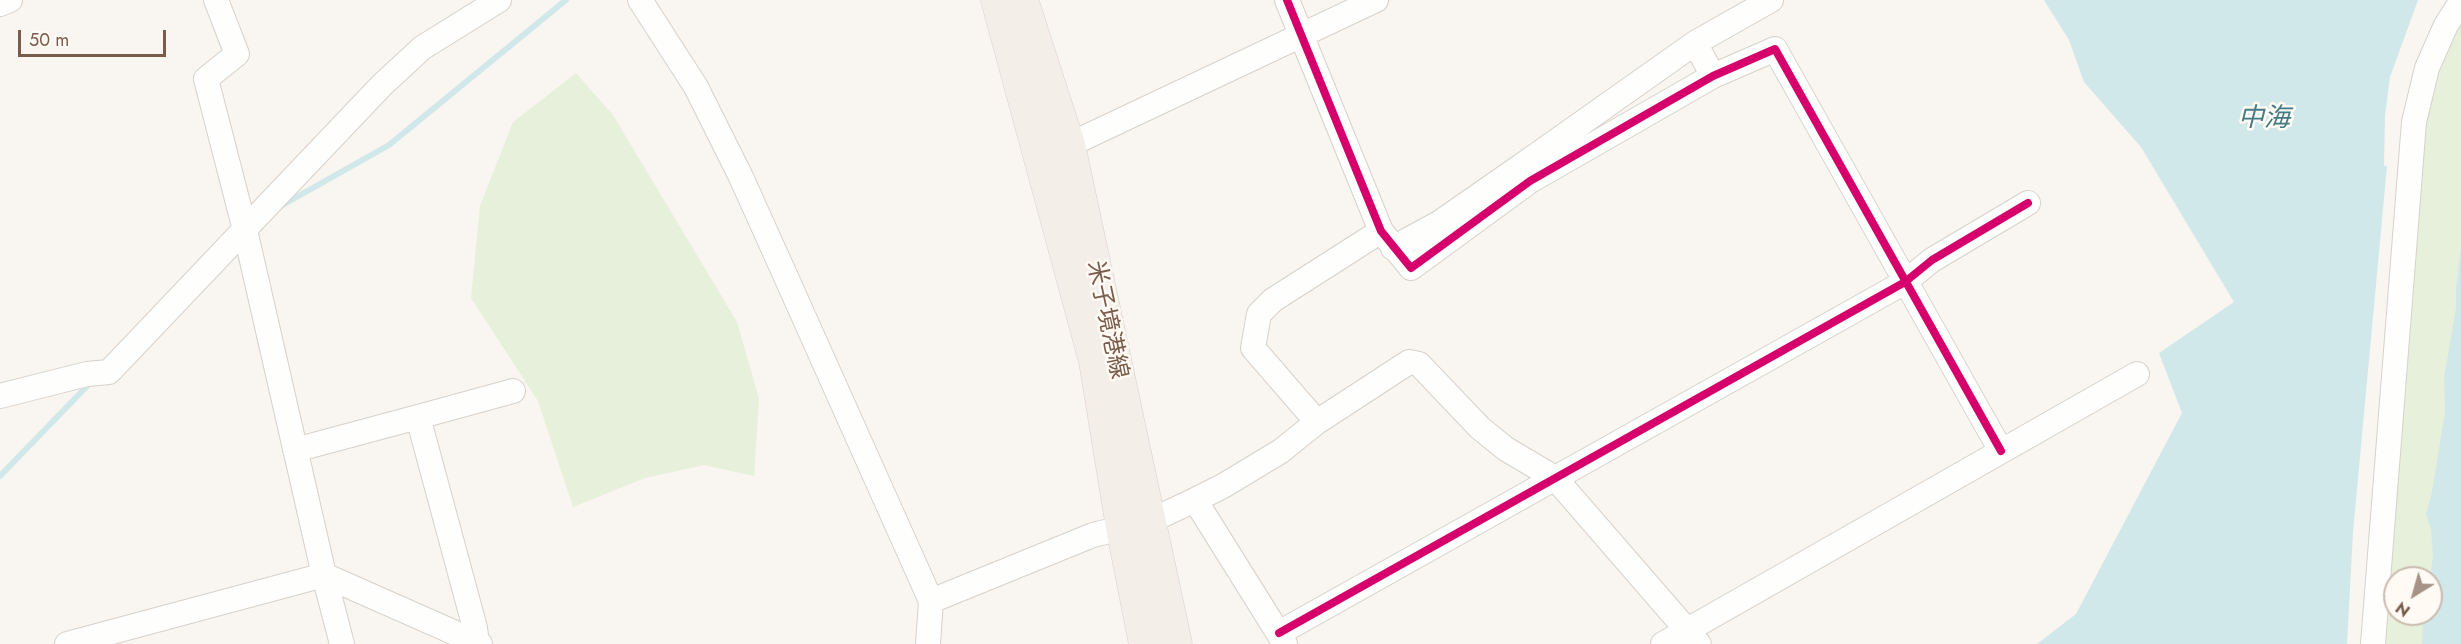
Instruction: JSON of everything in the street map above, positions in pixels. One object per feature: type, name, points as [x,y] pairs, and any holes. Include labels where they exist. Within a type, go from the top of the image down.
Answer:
[{"type":"main road","name":"米子境港線","points":[[997,0],[1095,361],[1136,524],[1176,644]]},
{"type":"main road","name":"米子境港線","points":[[1022,0],[1069,145],[1136,524],[1145,644]]},
{"type":"street","points":[[0,4],[10,0]]},
{"type":"street","points":[[216,0],[237,54],[206,79],[245,230],[342,644]]},
{"type":"street","points":[[0,396],[87,374],[109,372],[382,85],[422,48],[499,0]]},
{"type":"street","points":[[640,0],[696,87],[741,177],[931,601],[928,644]]},
{"type":"street","points":[[1287,0],[1387,240],[1411,268],[1526,174],[1695,43],[1771,0]]},
{"type":"street","points":[[1069,145],[1376,0]]},
{"type":"street","points":[[2373,644],[2414,122],[2427,68],[2446,25],[2461,2]]},
{"type":"street","points":[[1695,43],[1713,76]]},
{"type":"street","points":[[1526,174],[1713,76],[1774,49],[2001,451]]},
{"type":"street","points":[[1194,500],[1282,638],[1555,478],[1905,282],[1932,260],[2028,203]]},
{"type":"street","points":[[1317,422],[1254,348],[1260,314],[1273,300],[1387,240]]},
{"type":"street","points":[[931,601],[1093,535],[1136,524],[1223,486],[1281,451],[1317,422],[1408,362],[1419,364],[1480,428],[1506,449],[1555,478],[1693,638]]},
{"type":"street","points":[[1664,644],[1693,638],[2001,451],[2137,374]]},
{"type":"street","points":[[295,450],[513,391]]},
{"type":"street","points":[[418,417],[478,643]]},
{"type":"street","points":[[67,644],[324,575],[478,643]]},
{"type":"green space","points":[[2461,11],[2461,644],[2379,644],[2383,593],[2383,626],[2443,626],[2443,566],[2385,566],[2420,119]]},
{"type":"green space","points":[[576,73],[613,115],[737,322],[759,399],[754,476],[704,465],[645,478],[573,507],[538,401],[471,298],[480,206],[513,122]]},
{"type":"water","name":"中海","points":[[2044,0],[2418,0],[2390,77],[2385,115],[2384,166],[2387,166],[2353,532],[2347,644],[2037,644],[2076,614],[2182,413],[2159,353],[2234,302],[2141,147],[2084,82],[2069,40]]},
{"type":"water","points":[[2461,248],[2461,644],[2422,644],[2423,626],[2443,626],[2443,566],[2432,566],[2431,529],[2426,514],[2432,492],[2445,412],[2444,378],[2456,308]]},
{"type":"waterway","points":[[279,207],[389,145],[566,0]]},
{"type":"waterway","points":[[0,476],[91,382]]},
{"type":"cycle path","points":[[1287,0],[1381,231],[1411,268],[1530,181],[1713,76],[1775,49],[2001,451]]},
{"type":"cycle path","points":[[1279,633],[1905,282],[1932,260],[2028,203]]}]
